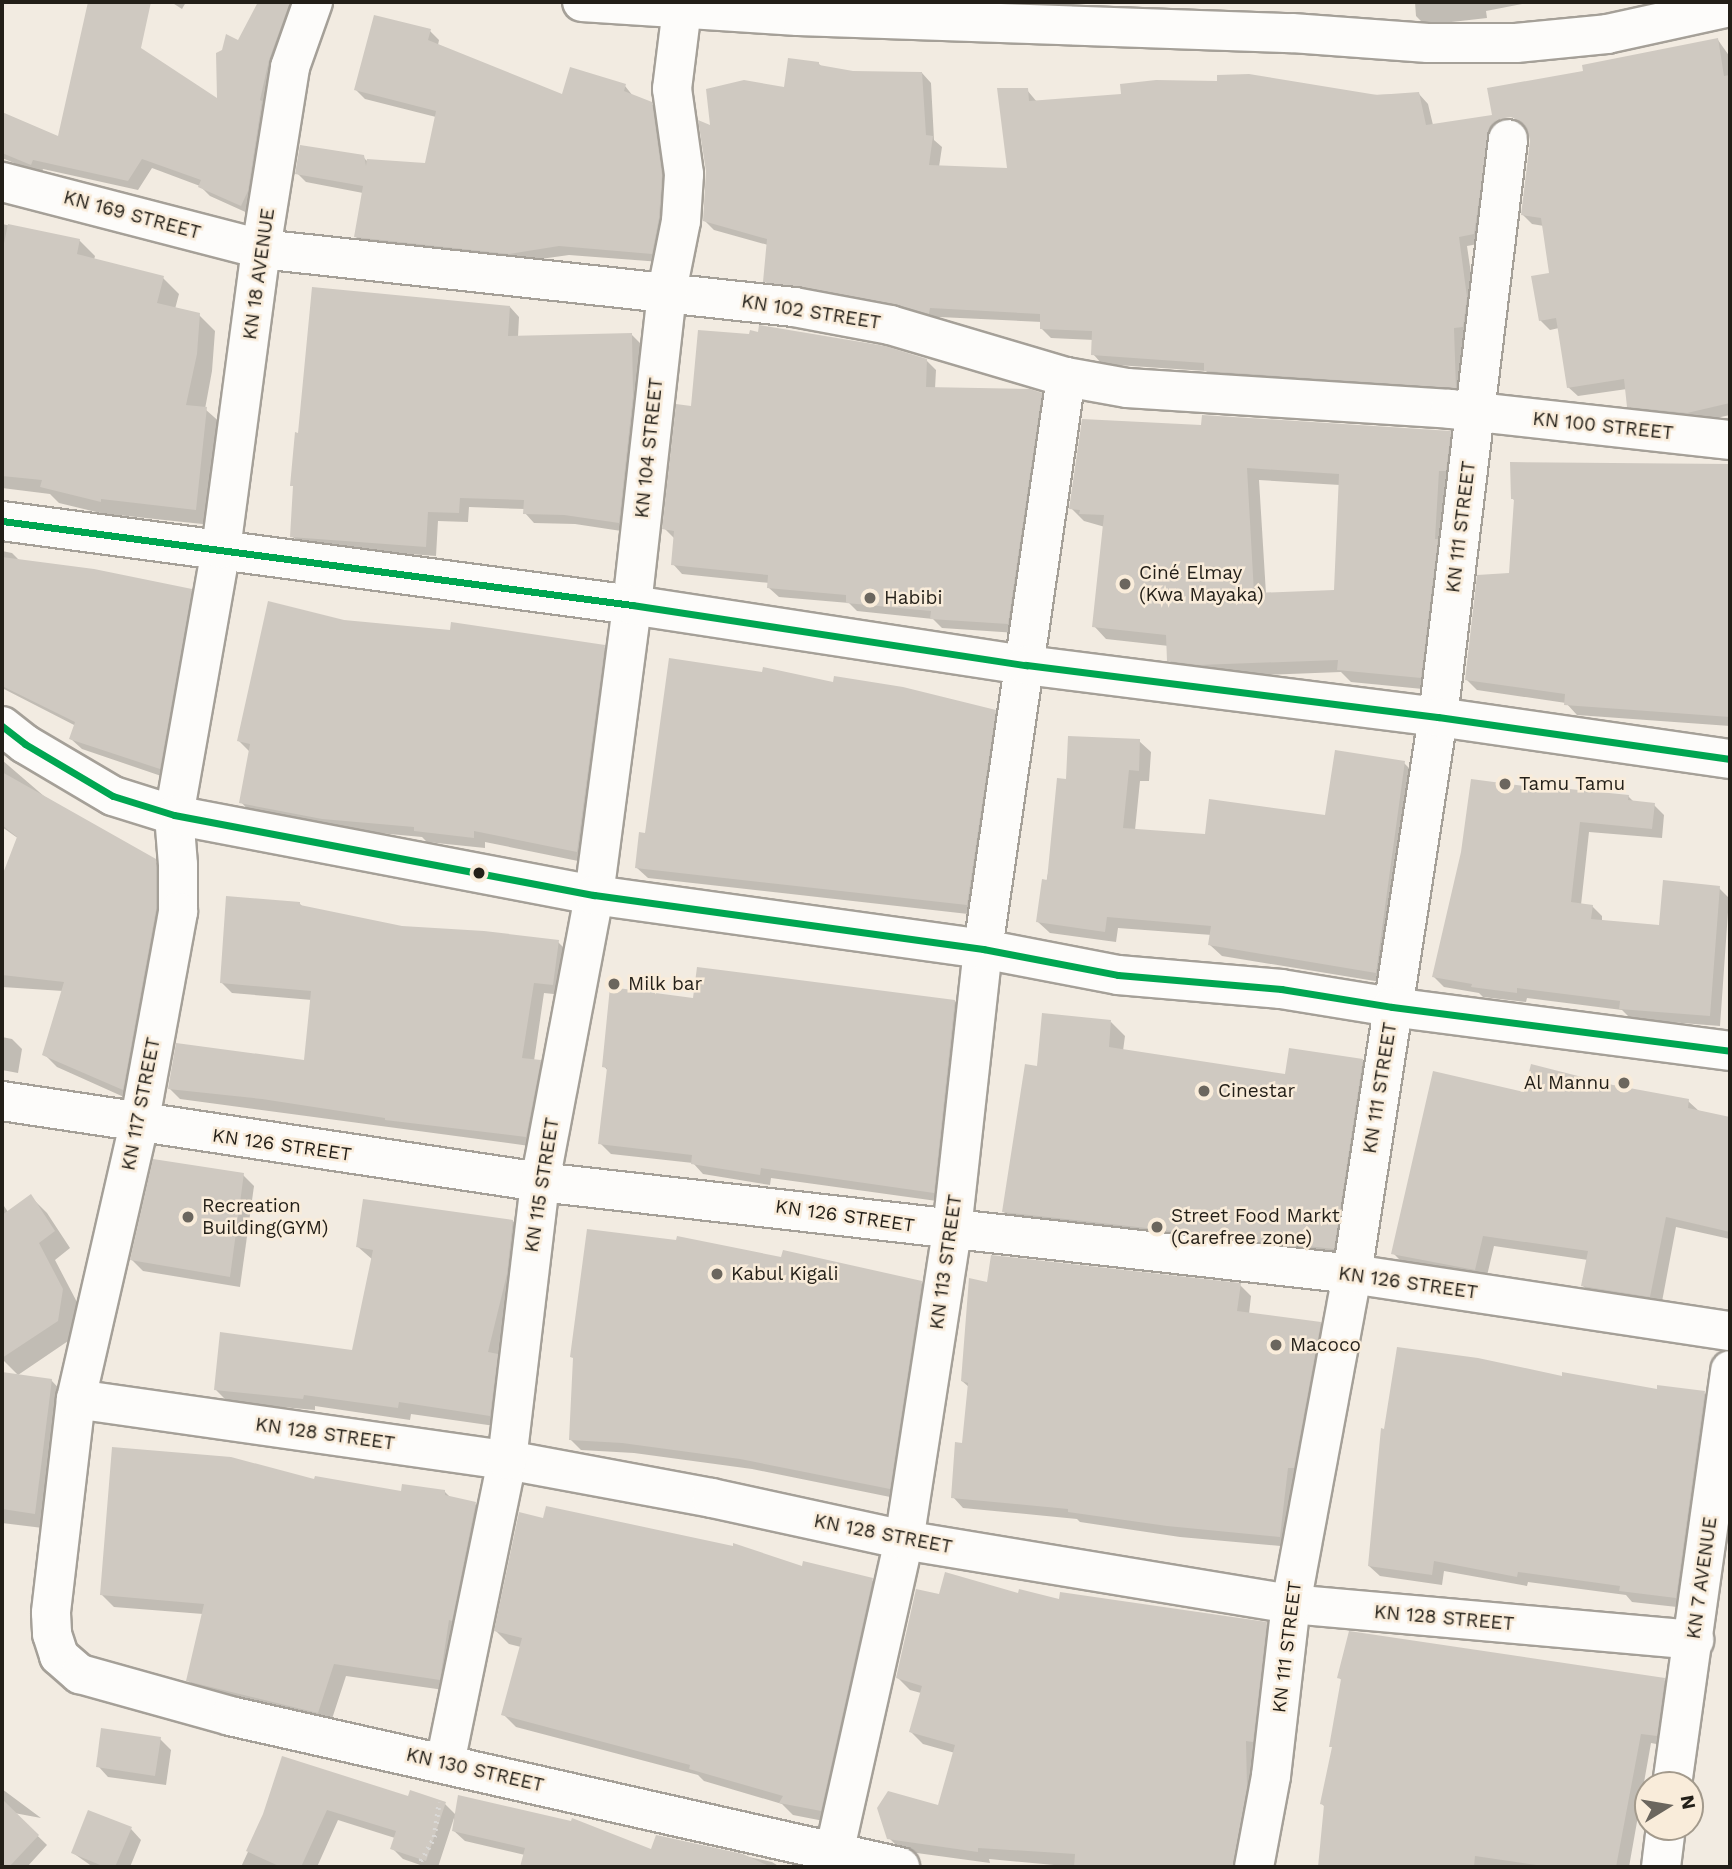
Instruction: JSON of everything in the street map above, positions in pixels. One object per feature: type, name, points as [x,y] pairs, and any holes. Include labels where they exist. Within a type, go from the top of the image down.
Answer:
[{"type":"street","name":"KN 18 AVENUE","points":[[222,550],[261,248],[290,67],[313,2]]},
{"type":"street","points":[[582,2],[682,9],[1292,33],[1428,43],[1516,43],[1607,34],[1730,7]]},
{"type":"street","name":"KN 104 STREET","points":[[632,606],[667,291],[681,221],[684,174],[672,89],[682,9]]},
{"type":"street","name":"KN 111 STREET","points":[[1254,1867],[1272,1776],[1291,1604],[1352,1273],[1438,717],[1508,139]]},
{"type":"street","name":"KN 169 STREET","points":[[2,182],[261,248]]},
{"type":"street","name":"KN 102 STREET","points":[[261,248],[794,307],[890,325],[1066,377],[1128,388],[1475,413]]},
{"type":"street","points":[[1026,665],[1066,377]]},
{"type":"street","name":"KN 100 STREET","points":[[1475,413],[1730,440]]},
{"type":"street","points":[[2,521],[632,606],[1026,665],[1438,717],[1730,759]]},
{"type":"street","name":"KN 117 STREET","points":[[58,1656],[52,1634],[51,1613],[76,1399],[139,1124],[178,912],[174,815],[222,550]]},
{"type":"street","name":"KN 115 STREET","points":[[445,1763],[507,1460],[540,1182],[594,895],[632,606]]},
{"type":"street","name":"KN 113 STREET","points":[[851,1860],[952,1231],[983,949],[1026,665]]},
{"type":"street","points":[[2,726],[25,744],[113,796],[174,815],[594,895],[983,949],[1118,975],[1281,989],[1392,1007],[1730,1051]]},
{"type":"street","name":"KN 126 STREET","points":[[2,1101],[139,1124],[540,1182],[762,1205],[952,1231],[1352,1273],[1730,1331]]},
{"type":"street","name":"KN 7 AVENUE","points":[[1674,1771],[1730,1370]]},
{"type":"street","name":"KN 128 STREET","points":[[76,1399],[507,1460],[712,1498],[904,1540],[1291,1604],[1694,1640]]},
{"type":"street","name":"KN 130 STREET","points":[[58,1656],[79,1674],[230,1716],[445,1763],[851,1860],[900,1867]]},
{"type":"street","points":[[1661,1867],[1664,1841]]},
{"type":"path","points":[[417,1867],[434,1837],[445,1763]]},
{"type":"building","points":[[88,2],[151,2],[141,48],[217,98],[216,53],[222,50],[226,34],[238,40],[258,2],[290,2],[269,60],[260,100],[262,101],[248,191],[241,206],[198,187],[201,180],[142,159],[128,181],[33,160],[31,165],[2,153],[2,112],[58,136]]},
{"type":"building","points":[[374,15],[431,29],[428,40],[562,94],[570,67],[626,84],[624,91],[652,102],[662,175],[659,218],[652,254],[559,246],[509,254],[354,237],[363,186],[295,174],[300,145],[364,155],[366,166],[367,159],[425,163],[436,111],[354,90]]},
{"type":"building","points":[[1718,38],[1724,76],[1730,75],[1730,403],[1687,413],[1627,407],[1624,379],[1567,388],[1556,318],[1539,321],[1531,276],[1549,273],[1541,218],[1521,215],[1530,141],[1522,122],[1511,117],[1499,119],[1490,126],[1474,234],[1459,237],[1467,297],[1463,327],[1454,328],[1456,388],[1204,371],[1204,363],[1091,355],[1092,331],[1040,329],[1040,314],[930,308],[929,314],[894,304],[763,282],[767,239],[703,221],[706,171],[698,120],[710,125],[706,89],[744,80],[784,87],[788,58],[819,62],[819,65],[853,71],[922,72],[926,135],[933,136],[929,165],[1007,168],[997,88],[1028,88],[1029,101],[1121,94],[1120,84],[1156,80],[1217,81],[1217,75],[1249,74],[1377,95],[1419,92],[1426,125],[1492,115],[1487,88],[1583,71],[1582,65]]},
{"type":"building","points":[[8,224],[80,239],[77,254],[164,276],[157,303],[200,313],[197,354],[186,405],[207,407],[196,510],[101,499],[101,502],[40,487],[42,480],[2,476],[2,253]]},
{"type":"building","points":[[312,287],[510,306],[508,336],[632,333],[633,396],[619,523],[564,515],[523,514],[524,500],[460,498],[459,513],[428,512],[426,547],[290,537],[293,486],[290,486],[295,432],[298,433]]},
{"type":"building","points":[[759,325],[885,346],[927,359],[926,387],[1030,389],[1042,393],[1008,624],[930,619],[931,611],[846,603],[846,595],[767,588],[768,575],[671,565],[674,531],[662,529],[676,404],[691,406],[698,330],[749,334],[750,330],[758,332]]},
{"type":"building","points":[[1202,415],[1451,431],[1446,471],[1439,471],[1435,539],[1438,539],[1421,678],[1337,670],[1338,660],[1199,665],[1167,661],[1166,635],[1092,627],[1104,515],[1079,514],[1080,510],[1069,509],[1082,419],[1201,425]],"holes":[[[1247,468],[1339,474],[1334,590],[1254,593]]]},
{"type":"building","points":[[1510,462],[1730,464],[1730,717],[1564,705],[1565,694],[1465,680],[1477,575],[1509,573],[1514,499],[1511,499]]},
{"type":"building","points":[[2,557],[94,569],[192,589],[160,769],[69,739],[75,722],[2,686]]},
{"type":"building","points":[[268,601],[344,620],[450,630],[451,622],[605,645],[577,852],[474,831],[474,838],[414,831],[414,827],[322,819],[239,803],[250,744],[237,741]]},
{"type":"building","points":[[669,658],[762,672],[763,667],[833,682],[834,676],[903,687],[996,710],[967,905],[635,868],[639,832],[645,833]]},
{"type":"building","points":[[1068,736],[1140,739],[1139,771],[1129,770],[1123,828],[1205,834],[1209,799],[1325,815],[1335,750],[1405,761],[1376,973],[1208,945],[1211,926],[1107,917],[1105,932],[1036,922],[1042,879],[1047,880],[1057,778],[1066,779]]},
{"type":"building","points":[[2,772],[156,859],[156,910],[123,1090],[42,1055],[64,982],[2,975],[2,876],[17,837],[2,825]]},
{"type":"building","points":[[1471,779],[1569,792],[1569,789],[1629,795],[1628,800],[1655,803],[1652,829],[1580,822],[1571,902],[1593,905],[1591,919],[1659,925],[1663,880],[1720,886],[1710,1016],[1619,1009],[1620,1001],[1517,988],[1517,993],[1471,987],[1472,984],[1432,977],[1461,852]]},
{"type":"building","points":[[226,896],[300,902],[300,905],[402,926],[484,931],[559,940],[553,985],[534,983],[522,1058],[541,1060],[526,1137],[385,1120],[262,1099],[168,1089],[176,1043],[304,1060],[311,991],[220,983]]},
{"type":"building","points":[[697,967],[955,1000],[934,1193],[761,1168],[760,1175],[691,1164],[692,1155],[598,1144],[607,1068],[602,1067],[610,987],[693,998]]},
{"type":"building","points":[[1042,1013],[1111,1020],[1109,1047],[1285,1074],[1289,1048],[1363,1059],[1334,1249],[1002,1212],[1025,1064],[1037,1066]]},
{"type":"building","points":[[1531,1064],[1613,1085],[1689,1099],[1688,1108],[1730,1117],[1730,1232],[1666,1217],[1650,1297],[1581,1286],[1588,1251],[1483,1236],[1475,1270],[1391,1254],[1433,1071],[1524,1092]]},
{"type":"building","name":"Recreation Building(GYM)","points":[[153,1159],[244,1173],[230,1277],[130,1260]]},
{"type":"building","points":[[31,1194],[55,1231],[39,1243],[63,1289],[58,1321],[2,1358],[2,1215]]},
{"type":"building","points":[[363,1199],[513,1220],[507,1274],[488,1352],[498,1354],[490,1416],[399,1402],[398,1408],[304,1395],[303,1399],[214,1390],[220,1332],[352,1350],[373,1250],[356,1247]]},
{"type":"building","points":[[587,1229],[676,1240],[677,1236],[781,1257],[783,1250],[922,1281],[890,1489],[740,1459],[622,1443],[569,1440],[573,1358],[570,1357]]},
{"type":"building","points":[[991,1255],[1241,1283],[1237,1311],[1321,1322],[1294,1468],[1288,1468],[1280,1537],[1167,1526],[1068,1512],[1068,1509],[951,1498],[955,1442],[962,1443],[968,1383],[961,1381],[969,1278],[987,1282]]},
{"type":"building","points":[[1397,1347],[1478,1358],[1562,1376],[1562,1372],[1657,1389],[1657,1385],[1705,1391],[1676,1598],[1619,1591],[1620,1586],[1518,1572],[1517,1577],[1434,1561],[1432,1575],[1368,1566],[1381,1428],[1384,1429]]},
{"type":"building","points":[[2,1372],[52,1379],[35,1514],[2,1509]]},
{"type":"building","points":[[112,1447],[231,1457],[314,1479],[315,1476],[401,1491],[402,1484],[445,1490],[445,1495],[476,1502],[452,1621],[449,1620],[440,1680],[334,1664],[318,1713],[186,1681],[204,1604],[100,1595]]},
{"type":"building","points":[[546,1506],[733,1546],[733,1543],[802,1566],[803,1561],[873,1578],[821,1811],[779,1803],[783,1796],[689,1769],[690,1765],[501,1715],[522,1638],[494,1631],[519,1512],[543,1518]]},
{"type":"building","points":[[945,1572],[1018,1593],[1019,1589],[1059,1599],[1060,1592],[1267,1622],[1253,1742],[1246,1741],[1247,1787],[1233,1867],[1074,1867],[1075,1854],[978,1848],[978,1852],[887,1839],[877,1808],[888,1791],[938,1805],[955,1745],[909,1732],[922,1686],[896,1678],[916,1589],[939,1594]]},
{"type":"building","points":[[1349,1631],[1665,1678],[1657,1736],[1641,1734],[1616,1867],[1550,1867],[1475,1856],[1474,1867],[1318,1867],[1324,1805],[1320,1804],[1332,1747],[1329,1747],[1341,1679],[1337,1678]]},
{"type":"building","points":[[101,1728],[161,1737],[155,1776],[96,1767]]},
{"type":"building","points":[[282,1756],[408,1796],[410,1790],[446,1802],[426,1861],[390,1849],[396,1831],[327,1810],[301,1867],[281,1867],[246,1851],[263,1814]]},
{"type":"building","points":[[458,1795],[571,1821],[572,1818],[651,1849],[656,1835],[743,1854],[771,1867],[520,1867],[525,1848],[452,1831]]},
{"type":"building","points":[[2,1799],[39,1835],[9,1867],[2,1867]]},
{"type":"building","points":[[88,1810],[132,1827],[115,1867],[105,1867],[71,1853]]},
{"type":"transit line","points":[[2,521],[632,605],[1026,665],[1438,717],[1730,759]]},
{"type":"transit line","points":[[2,726],[25,744],[113,796],[174,815],[594,895],[983,949],[1118,975],[1281,989],[1392,1007],[1730,1051]]},
{"type":"place","name":"Ciné Elmay (Kwa Mayaka)","points":[[1125,584]]},
{"type":"place","name":"Habibi","points":[[870,598]]},
{"type":"place","name":"Tamu Tamu","points":[[1505,784]]},
{"type":"place","name":"Milk bar","points":[[614,984]]},
{"type":"place","name":"Al Mannu","points":[[1624,1083]]},
{"type":"place","name":"Cinestar","points":[[1204,1091]]},
{"type":"place","name":"Recreation Building(GYM)","points":[[188,1217]]},
{"type":"place","name":"Street Food Markt (Carefree zone)","points":[[1157,1227]]},
{"type":"place","name":"Kabul Kigali","points":[[717,1274]]},
{"type":"place","name":"Macoco","points":[[1276,1345]]}]
